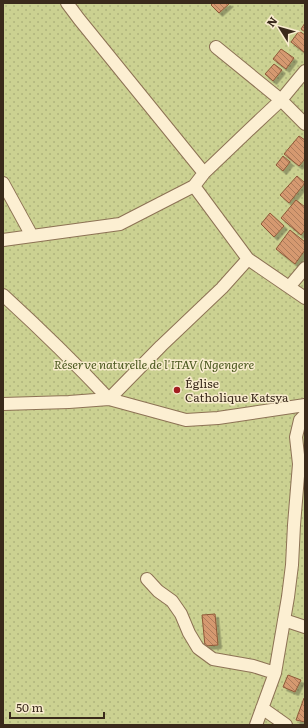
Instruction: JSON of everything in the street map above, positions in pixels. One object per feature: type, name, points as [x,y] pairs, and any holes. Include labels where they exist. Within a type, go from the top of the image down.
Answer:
[{"type":"street","points":[[67,3],[204,173]]},
{"type":"street","points":[[216,47],[281,100],[305,124]]},
{"type":"street","points":[[3,240],[120,224],[194,186],[204,173],[281,100],[305,71]]},
{"type":"street","points":[[3,183],[32,236]]},
{"type":"street","points":[[194,186],[248,259],[305,298]]},
{"type":"street","points":[[109,399],[161,346],[222,288],[248,259]]},
{"type":"street","points":[[289,287],[305,268]]},
{"type":"street","points":[[3,295],[109,399]]},
{"type":"street","points":[[3,404],[109,399],[186,420],[218,418],[305,405]]},
{"type":"street","points":[[256,725],[275,673],[288,597],[301,484],[296,437],[300,420],[305,415]]},
{"type":"street","points":[[147,579],[158,591],[172,601],[181,614],[189,633],[198,648],[213,659],[253,666],[275,673]]},
{"type":"street","points":[[284,620],[305,627]]},
{"type":"street","points":[[262,708],[286,725]]},
{"type":"green space","name":"Réserve naturelle de l'ITAV (Ngengere","points":[[3,3],[305,3],[305,725],[3,725]]},
{"type":"building","points":[[213,3],[230,3],[219,13],[211,5]]},
{"type":"building","points":[[305,23],[305,32],[301,29]]},
{"type":"building","points":[[299,31],[305,35],[305,53],[291,42]]},
{"type":"building","points":[[281,49],[294,58],[286,69],[273,59]]},
{"type":"building","points":[[274,64],[282,70],[273,81],[265,74]]},
{"type":"building","points":[[299,136],[305,140],[305,159],[299,166],[284,154]]},
{"type":"building","points":[[283,156],[290,162],[283,171],[276,165]]},
{"type":"building","points":[[297,176],[305,183],[289,203],[280,195]]},
{"type":"building","points":[[296,200],[305,207],[305,230],[301,235],[281,218]]},
{"type":"building","points":[[270,213],[284,226],[274,237],[261,224]]},
{"type":"building","points":[[290,230],[305,242],[305,250],[295,264],[276,249]]},
{"type":"building","points":[[215,614],[218,645],[205,646],[202,615]]},
{"type":"building","points":[[288,675],[301,680],[295,692],[283,687]]},
{"type":"building","points":[[305,698],[305,722],[296,720]]},
{"type":"place","name":"Église Catholique Katsya","points":[[177,390]]}]
